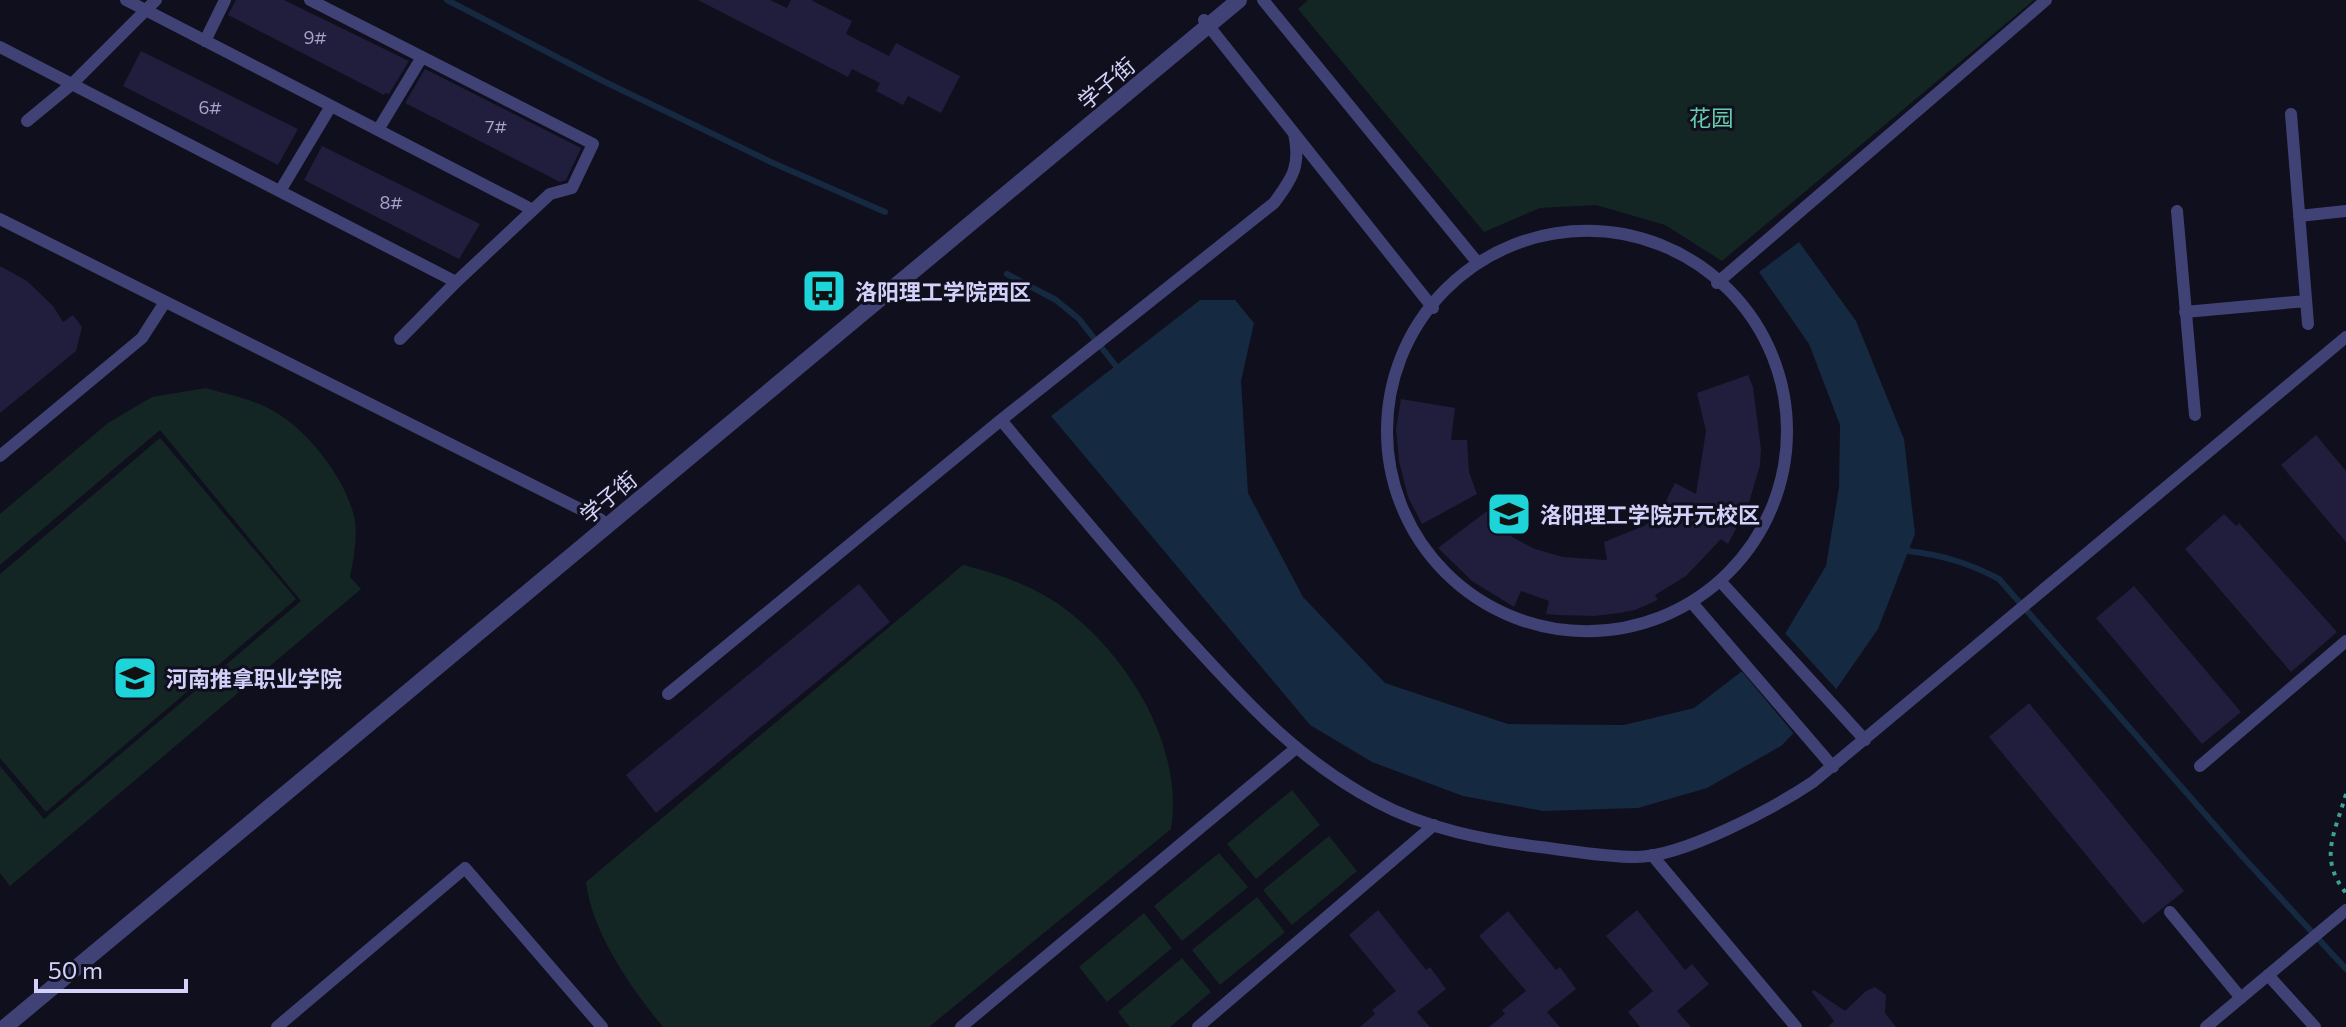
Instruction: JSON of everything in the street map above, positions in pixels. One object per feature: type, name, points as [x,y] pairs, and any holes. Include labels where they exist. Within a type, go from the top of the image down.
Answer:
[{"type":"street","name":"学子街","points":[[1207,23],[1228,0]]},
{"type":"street","name":"学子街","points":[[0,1020],[1207,23],[1239,0]]},
{"type":"street","name":"学子街","points":[[5,1027],[604,522]]},
{"type":"lane","points":[[126,0],[533,210]]},
{"type":"lane","points":[[27,121],[72,84],[156,0]]},
{"type":"lane","points":[[205,41],[225,0]]},
{"type":"lane","points":[[310,0],[593,144],[572,188],[550,194],[400,339]]},
{"type":"lane","points":[[1263,0],[1477,262]]},
{"type":"lane","points":[[1717,283],[2046,0]]},
{"type":"lane","points":[[1207,23],[1433,308]]},
{"type":"lane","points":[[0,47],[456,282]]},
{"type":"lane","points":[[378,130],[422,57]]},
{"type":"lane","points":[[280,191],[331,106]]},
{"type":"lane","points":[[2291,114],[2308,324]]},
{"type":"lane","points":[[668,694],[1001,420],[1274,203],[1294,175],[1297,165],[1294,133]]},
{"type":"lane","points":[[2177,211],[2195,415]]},
{"type":"lane","points":[[2299,216],[2346,211]]},
{"type":"lane","points":[[0,219],[604,522]]},
{"type":"lane","points":[[1578,228],[1655,241],[1697,264],[1717,283],[1755,329],[1776,368],[1786,402],[1786,452],[1772,506],[1764,526],[1745,556],[1721,582],[1693,604],[1672,617],[1641,626],[1578,629],[1527,622],[1475,598],[1450,577],[1421,540],[1402,506],[1389,459],[1386,403],[1390,385],[1409,342],[1433,308],[1477,262],[1522,238],[1578,228]]},
{"type":"lane","points":[[2185,312],[2306,301]]},
{"type":"lane","points":[[0,456],[142,338],[165,302]]},
{"type":"lane","points":[[1001,420],[1126,569],[1248,705],[1295,749],[1327,773],[1379,804],[1461,834],[1600,855],[1639,857],[1670,852],[1752,817],[1787,799],[1833,767],[2343,346]]},
{"type":"lane","points":[[1721,582],[1865,740]]},
{"type":"lane","points":[[1693,604],[1833,767]]},
{"type":"lane","points":[[2200,766],[2346,641]]},
{"type":"lane","points":[[961,1027],[1295,749]]},
{"type":"lane","points":[[1198,1027],[1434,825]]},
{"type":"lane","points":[[1652,855],[1796,1027]]},
{"type":"lane","points":[[277,1027],[465,868],[602,1027]]},
{"type":"lane","points":[[2206,1027],[2345,911]]},
{"type":"lane","points":[[2170,912],[2241,998]]},
{"type":"lane","points":[[2268,975],[2315,1027]]},
{"type":"path","points":[[2346,794],[2330,856],[2333,875],[2346,893]]},
{"type":"green space","name":"花园","points":[[1308,0],[2034,0],[1722,261],[1665,225],[1596,205],[1540,208],[1484,232],[1298,9]]},
{"type":"green space","points":[[206,388],[266,407],[294,425],[320,452],[341,484],[354,516],[356,539],[350,577],[361,589],[10,886],[0,873],[0,766],[44,819],[301,601],[160,430],[0,565],[0,514],[108,423],[152,397]]},
{"type":"green space","points":[[160,438],[296,599],[46,812],[0,758],[0,574]]},
{"type":"green space","points":[[963,565],[1016,582],[1053,600],[1088,628],[1110,651],[1146,705],[1160,735],[1169,766],[1173,798],[1171,829],[929,1027],[663,1027],[615,959],[596,921],[586,882]]},
{"type":"green space","points":[[1292,790],[1320,825],[1256,879],[1227,844]]},
{"type":"green space","points":[[1329,836],[1357,871],[1292,925],[1263,890]]},
{"type":"green space","points":[[1219,853],[1248,887],[1182,941],[1154,906]]},
{"type":"green space","points":[[1257,897],[1285,932],[1220,985],[1192,950]]},
{"type":"green space","points":[[1144,913],[1172,948],[1107,1002],[1079,967]]},
{"type":"green space","points":[[1182,958],[1211,992],[1170,1027],[1130,1027],[1118,1012]]},
{"type":"water","points":[[1799,242],[1856,321],[1904,439],[1915,534],[1878,629],[1835,691],[1781,746],[1707,788],[1638,808],[1543,811],[1463,796],[1372,762],[1310,725],[1051,416],[1200,300],[1235,300],[1254,323],[1241,381],[1248,493],[1303,597],[1385,683],[1508,724],[1624,725],[1694,708],[1780,642],[1826,566],[1839,487],[1840,425],[1809,344],[1759,272]]},
{"type":"pier","points":[[1782,630],[1839,692],[1795,735],[1740,669],[1777,639]]},
{"type":"building","points":[[236,0],[284,0],[409,61],[389,94],[384,95],[228,15]]},
{"type":"building","points":[[698,0],[770,0],[787,8],[791,0],[811,0],[852,21],[846,34],[889,56],[896,43],[960,76],[941,113],[908,96],[903,105],[876,91],[880,83],[852,69],[848,77]]},
{"type":"building","points":[[141,51],[298,129],[278,165],[123,86]]},
{"type":"building","points":[[425,69],[581,148],[566,180],[560,182],[405,103]]},
{"type":"building","points":[[322,146],[480,224],[459,259],[304,180]]},
{"type":"building","points":[[0,266],[27,281],[53,306],[63,322],[73,315],[82,327],[76,351],[0,413]]},
{"type":"building","points":[[1748,375],[1753,387],[1761,449],[1760,465],[1748,506],[1728,544],[1721,539],[1686,576],[1655,595],[1658,600],[1619,613],[1559,615],[1546,614],[1549,601],[1521,591],[1514,607],[1472,581],[1438,548],[1487,511],[1512,537],[1535,549],[1563,557],[1607,560],[1604,542],[1644,526],[1658,516],[1675,483],[1696,494],[1706,431],[1697,393]]},
{"type":"building","points":[[1401,399],[1455,408],[1451,440],[1467,440],[1469,472],[1477,494],[1422,524],[1408,497],[1399,461],[1396,429]]},
{"type":"building","points":[[2316,435],[2346,471],[2346,542],[2281,465]]},
{"type":"building","points":[[2224,514],[2236,526],[2239,523],[2337,632],[2291,672],[2185,549]]},
{"type":"building","points":[[859,584],[890,622],[656,813],[626,775]]},
{"type":"building","points":[[2134,586],[2241,712],[2202,744],[2096,618]]},
{"type":"building","points":[[2029,703],[2184,891],[2143,924],[1989,737]]},
{"type":"building","points":[[1378,910],[1426,970],[1430,967],[1446,989],[1417,1012],[1430,1027],[1360,1027],[1375,1014],[1372,1010],[1396,991],[1349,935]]},
{"type":"building","points":[[1637,910],[1685,970],[1692,964],[1709,984],[1677,1011],[1691,1027],[1640,1027],[1628,1012],[1653,991],[1606,936]]},
{"type":"building","points":[[1508,911],[1556,970],[1560,967],[1576,989],[1547,1012],[1560,1027],[1489,1027],[1505,1014],[1502,1010],[1526,991],[1479,936]]},
{"type":"building","points":[[1875,987],[1886,995],[1885,1013],[1896,1027],[1828,1027],[1834,1021],[1812,992],[1814,990],[1845,1011],[1866,991]]},
{"type":"waterway","points":[[447,0],[601,80],[773,163],[885,212]]},
{"type":"waterway","points":[[1007,274],[1056,300],[1079,319],[1116,366]]},
{"type":"waterway","points":[[1908,551],[1955,560],[1999,579],[2241,855],[2346,969]]},
{"type":"place","name":"洛阳理工学院西区","points":[[824,291]]},
{"type":"place","name":"洛阳理工学院开元校区","points":[[1509,514]]},
{"type":"place","name":"河南推拿职业学院","points":[[135,678]]}]
